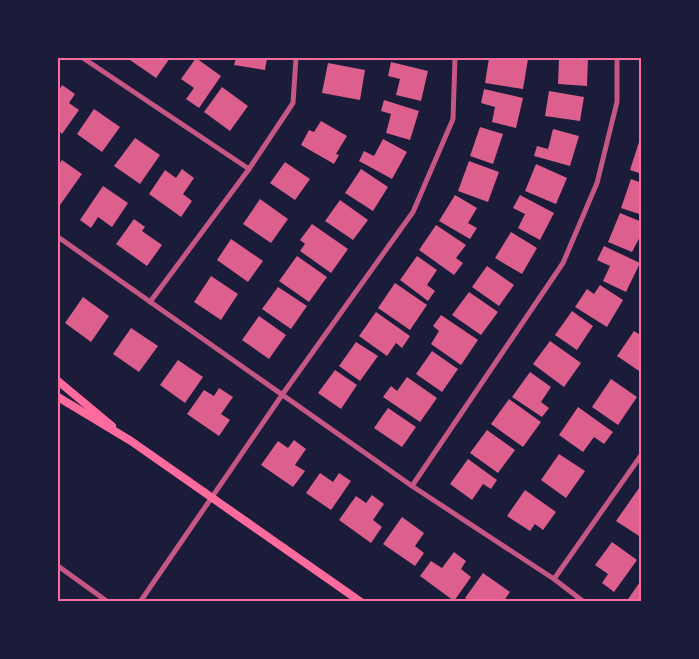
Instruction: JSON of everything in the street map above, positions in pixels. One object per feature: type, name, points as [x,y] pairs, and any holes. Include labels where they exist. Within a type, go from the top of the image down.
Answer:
[{"type":"main road","points":[[58,381],[131,441]]},
{"type":"main road","points":[[58,397],[131,441],[361,602]]},
{"type":"street","points":[[83,58],[249,169]]},
{"type":"street","points":[[150,302],[249,169],[293,103],[296,58]]},
{"type":"street","points":[[140,602],[282,395],[413,212],[453,119],[455,58]]},
{"type":"street","points":[[412,486],[563,263],[597,183],[617,102],[617,58]]},
{"type":"street","points":[[58,237],[412,486],[554,579],[584,602]]},
{"type":"street","points":[[554,579],[642,454]]},
{"type":"street","points":[[58,566],[108,602]]},
{"type":"building","points":[[132,58],[170,58],[156,78],[130,60]]},
{"type":"building","points":[[196,58],[221,76],[199,108],[186,99],[194,88],[181,79]]},
{"type":"building","points":[[236,58],[267,58],[265,70],[234,65]]},
{"type":"building","points":[[489,58],[528,59],[523,89],[485,83]]},
{"type":"building","points":[[559,58],[588,58],[587,86],[558,84]]},
{"type":"building","points":[[391,62],[428,71],[421,101],[396,95],[400,79],[388,76]]},
{"type":"building","points":[[328,63],[365,70],[360,100],[322,93]]},
{"type":"building","points":[[62,85],[75,94],[69,103],[79,110],[62,134],[58,130],[58,92]]},
{"type":"building","points":[[222,87],[248,106],[230,131],[204,112]]},
{"type":"building","points":[[484,89],[523,98],[516,128],[492,122],[495,107],[481,103]]},
{"type":"building","points":[[549,91],[584,97],[580,121],[545,116]]},
{"type":"building","points":[[384,100],[419,111],[410,140],[386,133],[391,114],[381,111]]},
{"type":"building","points":[[94,109],[120,127],[102,152],[77,134]]},
{"type":"building","points":[[321,121],[347,136],[336,154],[339,155],[334,164],[301,145],[309,130],[314,132]]},
{"type":"building","points":[[480,127],[503,134],[493,164],[470,156]]},
{"type":"building","points":[[553,129],[579,136],[570,166],[534,156],[537,146],[548,149]]},
{"type":"building","points":[[135,138],[160,155],[140,184],[114,166]]},
{"type":"building","points":[[383,139],[407,152],[392,179],[359,161],[364,151],[374,156]]},
{"type":"building","points":[[639,142],[642,143],[642,174],[630,170]]},
{"type":"building","points":[[62,160],[82,174],[60,205],[58,203],[58,166]]},
{"type":"building","points":[[469,161],[499,172],[488,202],[458,191]]},
{"type":"building","points":[[285,162],[310,179],[295,200],[270,183]]},
{"type":"building","points":[[536,164],[567,178],[556,204],[525,191]]},
{"type":"building","points":[[182,169],[194,178],[183,194],[192,201],[181,217],[149,194],[165,170],[176,178]]},
{"type":"building","points":[[361,169],[388,187],[373,211],[345,193]]},
{"type":"building","points":[[631,179],[642,183],[642,215],[621,208]]},
{"type":"building","points":[[103,186],[128,203],[112,227],[98,217],[91,228],[80,220]]},
{"type":"building","points":[[455,195],[477,208],[468,223],[477,228],[470,239],[439,221]]},
{"type":"building","points":[[520,195],[554,213],[540,240],[518,228],[525,214],[513,208]]},
{"type":"building","points":[[260,199],[288,219],[271,243],[243,224]]},
{"type":"building","points":[[340,200],[368,220],[353,240],[325,221]]},
{"type":"building","points":[[620,213],[642,222],[642,233],[632,252],[608,242]]},
{"type":"building","points":[[134,219],[145,227],[142,231],[162,245],[147,266],[116,244]]},
{"type":"building","points":[[312,224],[348,249],[331,273],[300,251],[305,244],[300,240]]},
{"type":"building","points":[[436,225],[466,245],[456,258],[463,263],[454,275],[419,250]]},
{"type":"building","points":[[511,232],[537,248],[522,274],[495,258]]},
{"type":"building","points":[[231,239],[263,261],[248,282],[217,260]]},
{"type":"building","points":[[604,246],[640,263],[626,292],[603,281],[610,266],[597,260]]},
{"type":"building","points":[[297,256],[327,277],[309,302],[279,281]]},
{"type":"building","points":[[417,256],[437,270],[427,285],[435,291],[428,301],[400,280]]},
{"type":"building","points":[[487,266],[514,285],[499,306],[472,287]]},
{"type":"building","points":[[211,276],[238,294],[221,320],[194,302]]},
{"type":"building","points":[[395,283],[427,305],[410,330],[378,308]]},
{"type":"building","points":[[600,285],[623,300],[607,327],[575,307],[587,289],[594,294]]},
{"type":"building","points":[[278,287],[307,306],[291,329],[262,309]]},
{"type":"building","points":[[469,292],[498,312],[481,335],[452,315]]},
{"type":"building","points":[[83,297],[109,316],[91,342],[65,323]]},
{"type":"building","points":[[572,311],[593,326],[577,350],[555,335]]},
{"type":"building","points":[[376,312],[410,336],[402,348],[396,343],[387,356],[359,336]]},
{"type":"building","points":[[441,315],[478,340],[461,365],[431,344],[439,331],[433,326]]},
{"type":"building","points":[[259,316],[286,335],[269,359],[242,340]]},
{"type":"building","points":[[131,328],[158,346],[139,372],[113,354]]},
{"type":"building","points":[[634,331],[642,336],[642,373],[617,356]]},
{"type":"building","points":[[550,341],[581,363],[564,387],[533,364]]},
{"type":"building","points":[[356,342],[378,356],[360,381],[339,366]]},
{"type":"building","points":[[432,351],[458,369],[442,392],[416,374]]},
{"type":"building","points":[[178,360],[203,377],[185,403],[160,385]]},
{"type":"building","points":[[335,370],[357,385],[341,409],[318,393]]},
{"type":"building","points":[[530,372],[551,387],[541,402],[549,408],[542,417],[512,397]]},
{"type":"building","points":[[407,377],[437,398],[420,422],[383,397],[391,386],[397,391]]},
{"type":"building","points":[[611,379],[637,397],[618,425],[592,407]]},
{"type":"building","points":[[219,388],[233,397],[221,414],[230,420],[219,436],[187,414],[204,390],[214,396]]},
{"type":"building","points":[[509,399],[541,422],[523,447],[491,424]]},
{"type":"building","points":[[578,407],[613,432],[604,444],[594,437],[583,452],[559,435]]},
{"type":"building","points":[[388,408],[416,427],[402,447],[374,428]]},
{"type":"building","points":[[487,430],[515,450],[498,473],[470,453]]},
{"type":"building","points":[[294,440],[306,449],[295,465],[305,471],[293,487],[261,465],[278,441],[288,448]]},
{"type":"building","points":[[559,454],[585,471],[566,498],[541,480]]},
{"type":"building","points":[[468,459],[497,480],[491,489],[483,484],[472,500],[450,484]]},
{"type":"building","points":[[320,473],[333,482],[339,473],[351,481],[331,510],[306,493]]},
{"type":"building","points":[[639,488],[642,490],[642,538],[616,521]]},
{"type":"building","points":[[525,490],[556,512],[543,530],[535,524],[530,531],[507,516]]},
{"type":"building","points":[[372,495],[384,504],[373,520],[382,527],[371,543],[339,520],[356,496],[366,503]]},
{"type":"building","points":[[402,517],[424,533],[415,546],[424,553],[415,566],[383,544]]},
{"type":"building","points":[[612,542],[637,560],[614,592],[602,583],[608,574],[595,565]]},
{"type":"building","points":[[454,552],[466,561],[461,569],[471,577],[454,601],[420,576],[431,561],[442,568]]},
{"type":"building","points":[[483,573],[510,592],[503,602],[470,602],[465,598]]},
{"type":"building","points":[[642,579],[642,602],[626,602]]}]
